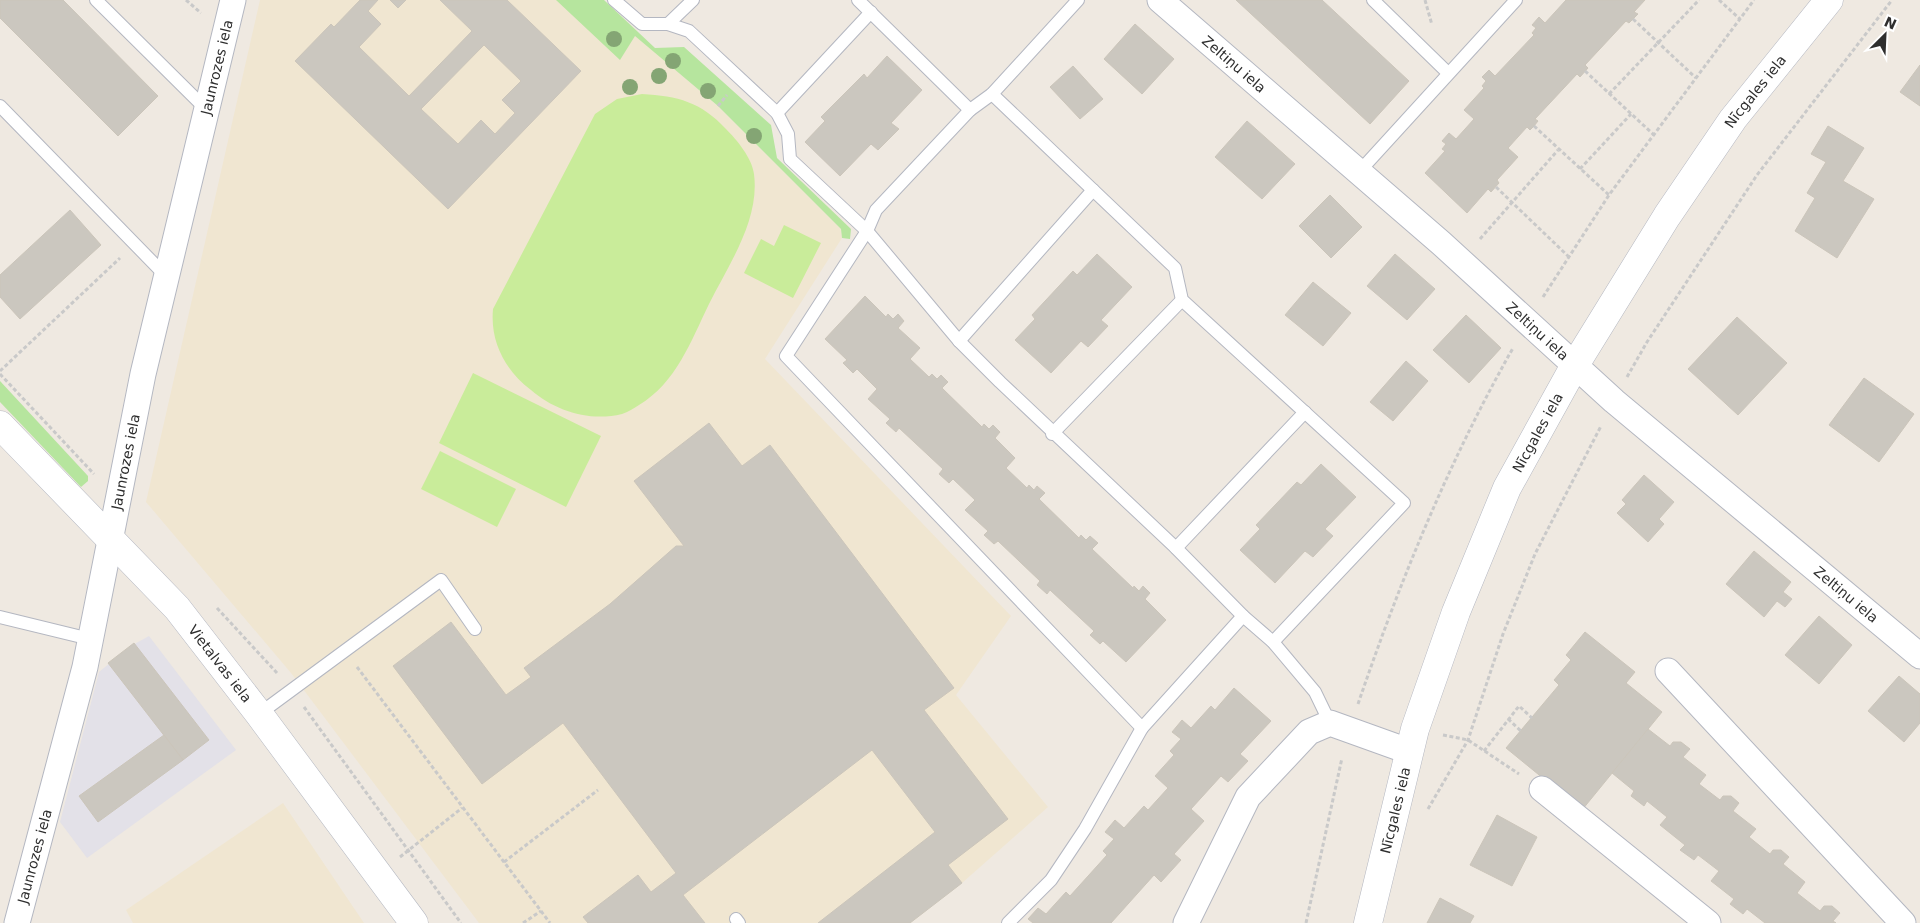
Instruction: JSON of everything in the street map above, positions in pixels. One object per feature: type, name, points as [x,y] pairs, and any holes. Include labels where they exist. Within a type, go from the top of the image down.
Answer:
[{"type":"street","name":"Jaunrozes iela","points":[[17,923],[85,667],[110,540],[120,502],[143,374],[233,0]]},
{"type":"street","name":"Zeltiņu iela","points":[[1160,0],[1461,261],[1614,400],[1920,656]]},
{"type":"street","name":"Nīcgales iela","points":[[1368,923],[1408,751],[1456,612],[1481,547],[1507,488],[1575,365],[1667,216],[1733,119],[1829,0]]},
{"type":"street","name":"Vietalvas iela","points":[[0,425],[177,608],[259,714],[414,923]]},
{"type":"street","points":[[1668,671],[1902,923]]},
{"type":"street","points":[[1186,923],[1248,798],[1309,732],[1340,726],[1408,751]]},
{"type":"street","points":[[1542,789],[1708,923]]},
{"type":"lane","points":[[96,0],[207,110]]},
{"type":"lane","points":[[614,0],[642,24],[668,24],[689,31],[777,113],[788,134],[790,159],[867,231],[959,341],[1052,434],[1176,548],[1243,616],[1273,642],[1340,726]]},
{"type":"lane","points":[[668,24],[693,0]]},
{"type":"lane","points":[[858,0],[970,110]]},
{"type":"lane","points":[[1078,0],[992,94],[970,110],[876,210],[867,231],[786,356],[1142,728]]},
{"type":"lane","points":[[1373,0],[1448,74]]},
{"type":"lane","points":[[1358,173],[1516,0]]},
{"type":"lane","points":[[777,113],[871,12]]},
{"type":"lane","points":[[992,94],[1175,268],[1182,300],[1404,503],[1273,642]]},
{"type":"lane","points":[[0,106],[167,277]]},
{"type":"lane","points":[[959,341],[1093,190]]},
{"type":"lane","points":[[1052,434],[1182,300]]},
{"type":"lane","points":[[1176,548],[1305,412]]},
{"type":"lane","points":[[259,714],[441,580],[475,629]]},
{"type":"lane","points":[[1008,923],[1050,880],[1085,829],[1142,728],[1243,616]]},
{"type":"lane","points":[[0,617],[90,639]]},
{"type":"path","points":[[1609,94],[1698,0]]},
{"type":"path","points":[[1719,0],[1740,19]]},
{"type":"path","points":[[1306,923],[1334,787],[1340,726],[1389,614],[1430,513],[1499,373],[1528,322],[1569,257],[1609,195],[1754,0]]},
{"type":"path","points":[[1427,810],[1468,740],[1502,634],[1535,554],[1614,400],[1647,342],[1757,176],[1892,0]]},
{"type":"path","points":[[1633,19],[1696,78]]},
{"type":"path","points":[[1585,71],[1654,135]]},
{"type":"path","points":[[1580,170],[1631,114]]},
{"type":"path","points":[[1534,126],[1609,195]]},
{"type":"path","points":[[1461,261],[1558,150]]},
{"type":"path","points":[[1496,187],[1569,257]]},
{"type":"path","points":[[120,502],[0,372],[135,244]]},
{"type":"path","points":[[344,651],[550,923]]},
{"type":"path","points":[[1484,751],[1519,706],[1532,718]]},
{"type":"path","points":[[1508,719],[1521,731]]},
{"type":"path","points":[[1468,740],[1542,789]]},
{"type":"path","points":[[504,862],[598,790]]},
{"type":"path","points":[[378,874],[462,808]]},
{"type":"path","points":[[523,923],[541,911]]},
{"type":"shaded area","points":[[260,0],[593,0],[718,106],[841,229],[842,238],[765,359],[1011,616],[956,695],[1048,807],[962,883],[910,923],[479,923],[291,673],[146,502]]},
{"type":"shaded area","points":[[149,636],[236,750],[87,858],[60,822],[99,672],[131,646]]},
{"type":"shaded area","points":[[283,803],[364,923],[133,923],[126,910]]},
{"type":"green space","points":[[556,0],[604,0],[655,48],[684,47],[771,125],[777,158],[851,229],[850,239],[842,238],[841,229],[718,106],[635,36],[620,60]]},
{"type":"green space","points":[[642,94],[688,102],[707,112],[735,138],[753,168],[755,191],[752,208],[748,225],[734,257],[689,346],[673,373],[663,385],[652,396],[624,413],[598,417],[574,413],[551,404],[540,397],[514,374],[497,344],[494,333],[493,309],[595,114],[617,99]]},
{"type":"green space","points":[[784,225],[821,243],[793,298],[744,273],[761,239],[774,246]]},
{"type":"green space","points":[[473,373],[601,436],[566,507],[439,443]]},
{"type":"green space","points":[[0,381],[88,476],[88,481],[81,487],[0,402]]},
{"type":"green space","points":[[440,451],[516,489],[497,527],[421,489]]},
{"type":"building","points":[[0,0],[63,0],[158,96],[118,136],[0,18]]},
{"type":"building","points":[[360,0],[378,0],[368,11],[381,24],[359,47],[409,96],[472,31],[440,0],[507,0],[581,71],[448,209],[295,61],[331,24],[334,27]],"holes":[[[484,45],[521,81],[502,100],[515,113],[495,134],[481,120],[458,144],[421,109]]]},
{"type":"building","points":[[390,0],[406,0],[398,8]]},
{"type":"building","points":[[1236,0],[1322,0],[1409,81],[1370,124]]},
{"type":"building","points":[[1566,0],[1645,0],[1634,12],[1638,14],[1629,23],[1626,21],[1585,65],[1588,68],[1580,77],[1577,74],[1535,119],[1538,121],[1534,126],[1530,130],[1527,127],[1508,148],[1518,157],[1497,180],[1499,183],[1491,192],[1488,189],[1467,213],[1425,173],[1445,151],[1442,149],[1446,144],[1442,141],[1449,133],[1456,139],[1474,119],[1464,110],[1484,88],[1482,86],[1486,81],[1482,77],[1489,70],[1495,76],[1534,35],[1532,33],[1536,28],[1532,25],[1539,17],[1545,23]]},
{"type":"building","points":[[1135,24],[1174,59],[1142,94],[1104,59]]},
{"type":"building","points":[[887,56],[922,90],[891,123],[899,129],[878,150],[871,144],[840,176],[805,142],[825,121],[821,117],[864,74],[867,78]]},
{"type":"building","points":[[1920,65],[1920,106],[1900,92]]},
{"type":"building","points":[[1073,66],[1103,99],[1080,119],[1050,87]]},
{"type":"building","points":[[1247,121],[1295,164],[1262,199],[1215,157]]},
{"type":"building","points":[[1828,126],[1864,148],[1843,181],[1874,199],[1837,258],[1795,231],[1815,198],[1807,193],[1826,162],[1811,154]]},
{"type":"building","points":[[1330,195],[1362,227],[1331,258],[1299,226]]},
{"type":"building","points":[[70,210],[101,245],[20,319],[0,297],[0,275]]},
{"type":"building","points":[[1097,254],[1132,287],[1101,320],[1108,326],[1088,347],[1081,341],[1051,373],[1015,340],[1035,319],[1032,315],[1073,271],[1077,275]]},
{"type":"building","points":[[1395,254],[1435,289],[1407,320],[1367,286]]},
{"type":"building","points":[[1313,282],[1351,313],[1323,346],[1285,315]]},
{"type":"building","points":[[865,296],[886,317],[888,314],[893,319],[898,314],[904,321],[898,328],[920,348],[910,359],[929,377],[932,374],[937,379],[941,375],[948,382],[942,388],[982,427],[984,424],[989,429],[993,425],[1000,432],[995,438],[1015,458],[1006,468],[1027,488],[1029,485],[1034,490],[1037,486],[1045,493],[1039,499],[1079,538],[1081,535],[1086,540],[1090,536],[1098,543],[1092,549],[1133,588],[1134,586],[1139,591],[1143,586],[1150,593],[1145,599],[1166,620],[1126,662],[1103,641],[1100,644],[1090,635],[1094,631],[1050,590],[1047,594],[1037,585],[1040,581],[998,541],[994,544],[984,535],[988,531],[965,510],[975,500],[953,479],[949,483],[939,474],[943,469],[899,428],[896,432],[886,423],[890,419],[868,399],[877,389],[857,369],[853,373],[843,363],[847,360],[825,339]]},
{"type":"building","points":[[1466,315],[1501,348],[1469,383],[1433,350]]},
{"type":"building","points":[[1737,317],[1787,363],[1738,415],[1688,369]]},
{"type":"building","points":[[1406,361],[1428,381],[1393,421],[1370,402]]},
{"type":"building","points":[[1864,378],[1914,414],[1879,462],[1829,425]]},
{"type":"building","points":[[709,423],[742,466],[770,445],[954,688],[924,710],[1008,819],[948,865],[962,883],[910,923],[818,923],[935,832],[872,750],[683,895],[705,923],[588,923],[583,917],[638,875],[651,892],[676,873],[563,723],[482,784],[393,666],[451,622],[506,695],[531,677],[524,668],[610,604],[676,546],[684,546],[634,481]]},
{"type":"building","points":[[1321,464],[1356,497],[1325,529],[1333,536],[1313,557],[1305,551],[1275,583],[1240,550],[1260,529],[1256,525],[1297,482],[1301,485]]},
{"type":"building","points":[[1644,475],[1674,502],[1659,519],[1664,524],[1648,542],[1617,513],[1626,504],[1622,500]]},
{"type":"building","points":[[1754,551],[1791,582],[1783,592],[1792,599],[1785,607],[1777,601],[1764,617],[1726,584]]},
{"type":"building","points":[[1819,616],[1852,645],[1819,684],[1785,655]]},
{"type":"building","points":[[1585,632],[1635,672],[1626,683],[1662,712],[1582,810],[1506,748],[1559,685],[1554,680],[1571,660],[1566,655]]},
{"type":"building","points":[[134,643],[209,740],[183,760],[108,663]]},
{"type":"building","points":[[1899,676],[1920,694],[1920,723],[1904,742],[1868,711]]},
{"type":"building","points":[[1234,688],[1271,721],[1240,754],[1248,761],[1228,782],[1221,776],[1191,809],[1204,821],[1174,854],[1181,860],[1161,882],[1154,875],[1111,923],[1033,923],[1028,919],[1038,908],[1046,914],[1066,892],[1070,896],[1107,855],[1103,851],[1114,839],[1105,832],[1115,820],[1124,828],[1144,806],[1148,810],[1168,788],[1155,776],[1174,755],[1170,751],[1181,739],[1172,732],[1182,720],[1191,728],[1211,706],[1215,710]]},
{"type":"building","points":[[1648,729],[1670,746],[1673,742],[1681,742],[1690,749],[1683,757],[1706,775],[1699,784],[1720,800],[1723,796],[1731,796],[1739,803],[1733,811],[1756,829],[1749,837],[1770,854],[1773,850],[1781,850],[1789,857],[1783,864],[1805,882],[1797,893],[1820,911],[1824,906],[1832,906],[1840,913],[1833,921],[1836,923],[1765,923],[1747,909],[1743,914],[1730,904],[1734,899],[1711,881],[1719,871],[1698,855],[1694,860],[1680,850],[1685,845],[1660,825],[1667,817],[1647,801],[1644,806],[1631,796],[1634,791],[1612,773]]},
{"type":"building","points":[[164,735],[183,760],[98,822],[79,796]]},
{"type":"building","points":[[1497,815],[1537,837],[1512,886],[1470,865]]},
{"type":"building","points":[[1440,898],[1474,916],[1470,923],[1427,923]]}]
